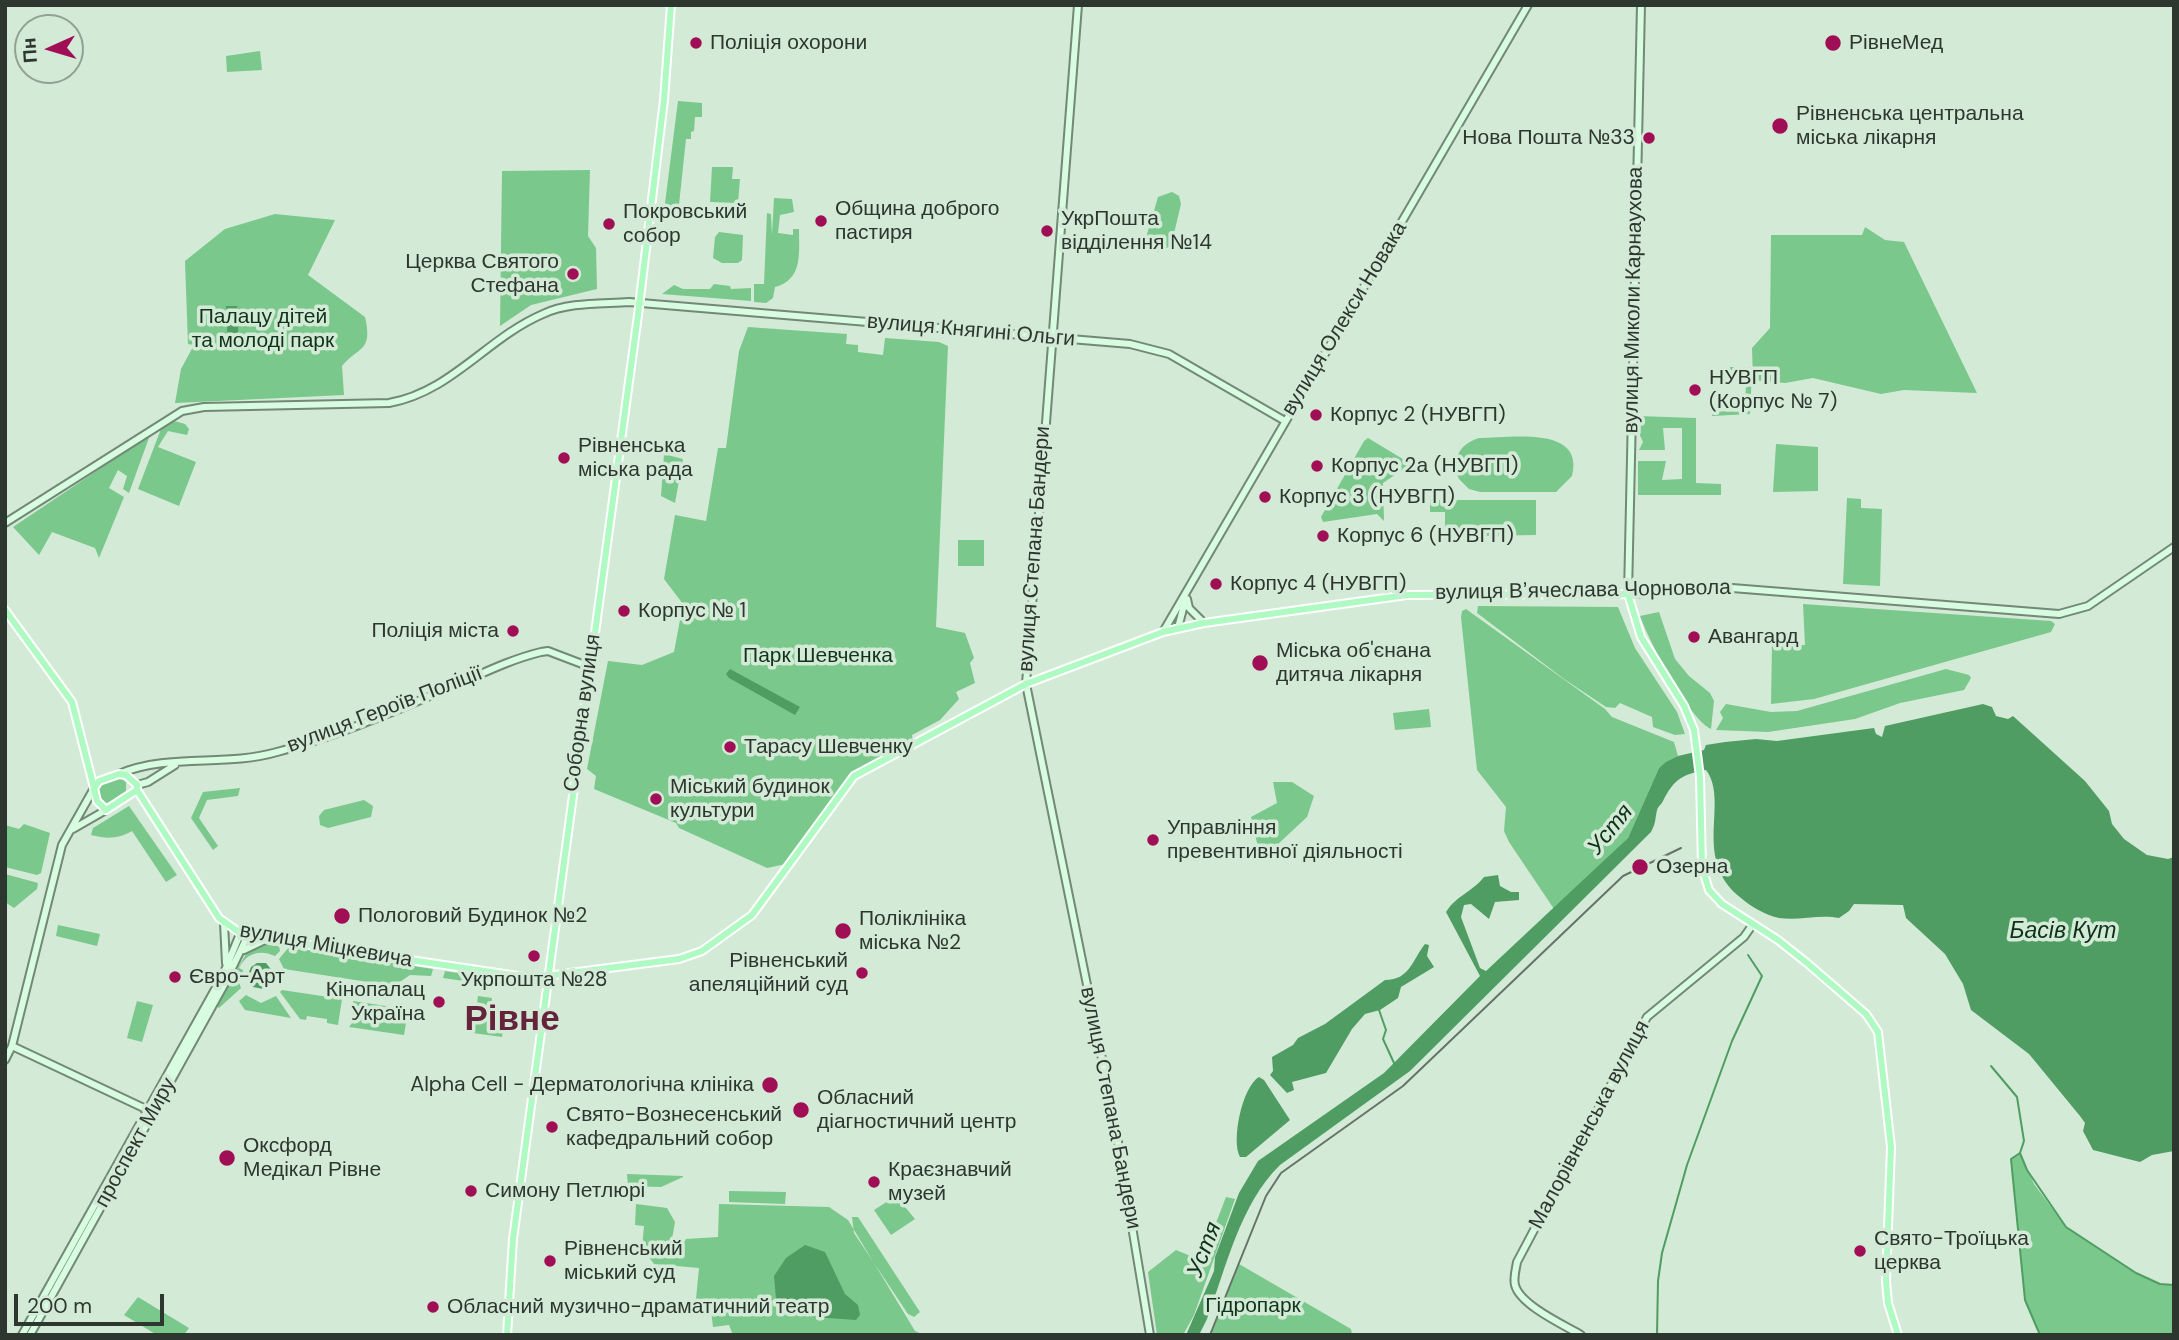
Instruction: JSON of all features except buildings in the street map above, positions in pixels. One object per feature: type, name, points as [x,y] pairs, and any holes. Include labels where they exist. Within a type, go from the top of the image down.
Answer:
[{"type":"main road","name":"Соборна вулиця","points":[[507,1335],[512,1251],[639,303],[665,92],[671,5]]},
{"type":"main road","name":"вулиця Вʼячеслава Чорновола","points":[[547,976],[678,959],[702,951],[722,940],[752,915],[854,776],[1026,684],[1163,632],[1204,623],[1425,594],[1628,594]]},
{"type":"main road","points":[[1628,594],[1641,637],[1684,706],[1696,739],[1700,777],[1702,867],[1709,890],[1722,904],[1778,940],[1854,1003],[1873,1021],[1878,1032],[1891,1147],[1885,1281],[1898,1335]]},
{"type":"main road","points":[[5,610],[72,702],[96,801],[106,810],[137,787],[126,775],[119,774],[99,781],[94,789]]},
{"type":"main road","name":"вулиця Міцкевича","points":[[137,787],[224,923],[244,934],[520,976],[547,976]]},
{"type":"street","name":"вулиця Степана Бандери","points":[[1078,5],[1026,684],[1114,1118],[1150,1335]]},
{"type":"street","name":"вулиця Олекси Новака","points":[[1163,632],[1528,5]]},
{"type":"street","name":"вулиця Миколи Карнаухова","points":[[1628,594],[1641,5]]},
{"type":"street","name":"вулиця Княгині Ольги","points":[[5,523],[153,426],[182,411],[204,407],[389,403],[406,400],[440,384],[542,314],[573,306],[639,303],[1130,344],[1169,354],[1285,421]]},
{"type":"street","name":"вулиця Вʼячеслава Чорновола","points":[[1628,594],[1732,588],[2059,614],[2095,602],[2174,547]]},
{"type":"street","points":[[1186,596],[1189,608],[1204,623]]},
{"type":"street","points":[[1178,628],[1186,596]]},
{"type":"street","points":[[1174,615],[1178,628]]},
{"type":"street","name":"вулиця Героїв Поліції","points":[[119,774],[152,762],[176,764],[275,753],[435,694],[496,666],[530,654],[548,651],[590,667]]},
{"type":"street","name":"вулиця Героїв Поліції","points":[[137,787],[176,764]]},
{"type":"street","points":[[5,1060],[12,1046],[64,840],[94,789]]},
{"type":"street","points":[[72,830],[106,810]]},
{"type":"street","name":"проспект Миру","points":[[223,975],[227,951],[224,923]]},
{"type":"street","name":"Малорівненська вулиця","points":[[1581,1335],[1530,1304],[1519,1293],[1514,1284],[1517,1262],[1647,1017],[1744,937],[1753,924]]},
{"type":"street","name":"проспект Миру","points":[[30,1335],[242,951],[244,934]]},
{"type":"street","name":"проспект Миру","points":[[22,1335],[244,934]]},
{"type":"street","points":[[242,951],[267,939]]},
{"type":"street","points":[[12,1046],[148,1110]]},
{"type":"green space","points":[[260,51],[262,70],[227,72],[226,56]]},
{"type":"green space","points":[[678,101],[702,103],[702,117],[695,117],[691,139],[686,139],[678,214],[667,214],[666,220],[663,219]]},
{"type":"green space","points":[[712,167],[733,167],[732,179],[740,179],[738,203],[710,202]]},
{"type":"green space","points":[[590,170],[588,236],[596,248],[597,289],[531,305],[500,326],[502,171]]},
{"type":"green space","points":[[1172,192],[1179,196],[1181,204],[1171,246],[1158,252],[1150,249],[1145,241],[1158,197]]},
{"type":"green space","points":[[774,198],[792,199],[794,212],[780,215],[778,233],[793,235],[793,229],[799,229],[797,264],[791,278],[775,287],[773,298],[766,303],[754,302],[754,284],[764,284],[767,213],[771,214],[772,235]]},
{"type":"green space","name":"Палацу дітей та молоді парк","points":[[275,214],[335,220],[308,275],[365,317],[366,343],[342,366],[344,395],[175,403],[181,369],[194,345],[188,344],[185,261],[225,229]]},
{"type":"green space","points":[[1865,227],[1885,240],[1904,242],[1977,393],[1904,390],[1881,394],[1813,378],[1785,383],[1753,380],[1752,348],[1770,328],[1771,235],[1862,235]]},
{"type":"green space","points":[[719,232],[743,235],[742,260],[738,263],[722,263],[713,258],[715,237]]},
{"type":"green space","points":[[714,284],[730,286],[731,289],[751,288],[751,301],[662,294],[674,285],[683,289],[710,289]]},
{"type":"green space","name":"Парк Шевченка","points":[[748,327],[847,334],[846,344],[858,345],[858,352],[883,355],[885,338],[939,342],[948,346],[936,627],[965,633],[974,658],[970,663],[975,683],[956,692],[959,699],[940,720],[912,735],[913,743],[856,773],[791,863],[767,868],[679,828],[676,823],[594,789],[596,776],[587,769],[608,661],[642,665],[674,652],[683,604],[664,579],[675,515],[706,521],[718,448],[726,448],[739,351]]},
{"type":"green space","points":[[1730,367],[1749,367],[1752,370],[1750,414],[1712,416],[1712,411],[1745,412],[1746,381],[1730,381]]},
{"type":"green space","points":[[1638,416],[1696,418],[1696,483],[1721,484],[1721,495],[1638,495],[1638,461],[1666,461],[1662,480],[1682,479],[1682,428],[1663,428],[1665,450],[1639,450],[1643,442],[1638,431]]},
{"type":"green space","points":[[174,421],[185,424],[189,429],[187,435],[168,431],[158,447],[196,462],[179,506],[138,489],[161,429]]},
{"type":"green space","points":[[150,435],[129,493],[123,489],[127,476],[118,470],[109,488],[124,497],[99,558],[95,548],[52,532],[39,555],[13,527]]},
{"type":"green space","points":[[1525,437],[1556,442],[1567,449],[1573,460],[1572,476],[1556,492],[1480,492],[1469,489],[1459,479],[1457,459],[1466,444],[1479,438]]},
{"type":"green space","points":[[1368,438],[1411,464],[1383,483],[1384,521],[1377,514],[1323,522],[1321,517]]},
{"type":"green space","points":[[1776,444],[1818,447],[1818,491],[1773,492]]},
{"type":"green space","points":[[664,454],[683,459],[675,503],[661,496]]},
{"type":"green space","points":[[1847,498],[1861,499],[1861,508],[1882,509],[1880,586],[1843,584]]},
{"type":"green space","points":[[1430,500],[1536,500],[1536,535],[1477,536],[1477,529],[1445,528],[1445,512],[1430,512]]},
{"type":"green space","points":[[958,540],[984,540],[984,566],[958,566]]},
{"type":"green space","points":[[1803,604],[2051,621],[2055,624],[2051,632],[1814,699],[1771,704],[1772,645],[1805,645]]},
{"type":"green space","points":[[1478,606],[1618,607],[1635,648],[1677,712],[1685,734],[1675,735],[1653,727],[1652,717],[1620,703],[1615,708],[1606,707],[1564,679],[1477,613]]},
{"type":"green space","points":[[1466,609],[1605,709],[1612,717],[1674,742],[1678,756],[1659,768],[1628,838],[1554,909],[1509,842],[1504,831],[1506,807],[1477,770],[1461,617],[1462,611]]},
{"type":"green space","points":[[1659,612],[1675,659],[1689,676],[1710,693],[1714,701],[1711,729],[1692,711],[1681,695],[1640,616]]},
{"type":"green space","points":[[1946,669],[1969,675],[1971,678],[1964,690],[1900,703],[1855,719],[1768,732],[1716,730],[1723,718],[1720,712],[1726,704],[1771,712],[1797,711]]},
{"type":"green space","points":[[1429,709],[1431,727],[1395,730],[1393,713]]},
{"type":"green space","points":[[119,777],[126,782],[126,791],[108,803],[100,802],[99,786]]},
{"type":"green space","points":[[1273,782],[1292,782],[1314,796],[1307,817],[1261,860],[1251,817],[1277,803]]},
{"type":"green space","points":[[240,788],[238,796],[207,800],[199,818],[218,846],[213,850],[191,818],[203,792]]},
{"type":"green space","points":[[364,800],[373,806],[371,817],[328,828],[320,825],[319,816],[324,810]]},
{"type":"green space","points":[[129,806],[177,875],[166,882],[132,831],[112,838],[91,835],[93,828]]},
{"type":"green space","points":[[24,824],[50,833],[41,873],[37,875],[5,867],[5,825],[19,829]]},
{"type":"green space","points":[[5,874],[38,883],[37,889],[14,908],[5,902]]},
{"type":"green space","points":[[58,925],[100,934],[97,946],[56,936]]},
{"type":"green space","points":[[265,944],[279,946],[280,951],[275,956],[259,953],[245,959],[239,968],[243,970],[242,976],[237,977],[241,988],[219,1008],[216,1006],[246,954]]},
{"type":"green space","points":[[289,947],[433,969],[431,976],[410,975],[394,986],[284,969],[279,959]]},
{"type":"green space","points":[[445,971],[523,983],[523,986],[519,989],[443,978]]},
{"type":"green space","points":[[282,990],[342,999],[338,1025],[327,1023],[327,1019],[307,1016],[306,1020],[300,1019],[280,992]]},
{"type":"green space","points":[[246,995],[261,1003],[276,996],[291,1018],[245,1010],[239,1001]]},
{"type":"green space","points":[[478,996],[492,998],[489,1021],[503,1031],[502,1037],[473,1033]]},
{"type":"green space","points":[[137,1001],[153,1005],[142,1042],[127,1038]]},
{"type":"green space","points":[[353,1001],[392,1007],[398,1018],[406,1023],[404,1035],[349,1027],[352,1023]]},
{"type":"green space","points":[[2020,1153],[2034,1184],[2066,1227],[2136,1273],[2160,1284],[2174,1285],[2174,1335],[2040,1335],[2025,1300],[2011,1159]]},
{"type":"green space","points":[[627,1174],[683,1177],[661,1187],[628,1186]]},
{"type":"green space","points":[[729,1191],[786,1192],[785,1204],[729,1202]]},
{"type":"green space","points":[[896,1196],[915,1219],[891,1235],[874,1210]]},
{"type":"green space","points":[[1226,1197],[1235,1199],[1194,1315],[1183,1335],[1157,1335],[1148,1272],[1176,1250],[1193,1257],[1204,1254]]},
{"type":"green space","points":[[636,1204],[667,1208],[675,1222],[672,1239],[675,1244],[683,1244],[686,1239],[718,1237],[719,1204],[829,1207],[848,1220],[915,1331],[924,1335],[733,1335],[729,1325],[713,1327],[711,1310],[696,1299],[699,1268],[654,1264],[642,1248],[644,1226],[635,1225]]},
{"type":"green space","points":[[852,1217],[858,1217],[920,1312],[914,1317],[908,1314],[854,1233]]},
{"type":"green space","name":"Гідропарк","points":[[1239,1264],[1351,1329],[1352,1334],[1210,1335]]},
{"type":"green space","points":[[138,1297],[189,1328],[184,1335],[157,1335],[124,1315]]},
{"type":"water","points":[[226,306],[237,306],[239,349],[228,350]]},
{"type":"water","points":[[730,669],[800,707],[795,715],[729,678],[726,674]]},
{"type":"water","name":"Басів Кут","points":[[1983,704],[1992,707],[1996,716],[2008,719],[2013,716],[2085,781],[2109,811],[2112,824],[2124,839],[2147,855],[2168,859],[2174,857],[2174,1151],[2152,1155],[2140,1162],[2093,1150],[2083,1131],[2085,1123],[2029,1054],[1971,1010],[1963,984],[1945,954],[1906,918],[1903,905],[1854,904],[1839,918],[1787,919],[1769,915],[1745,901],[1726,883],[1718,866],[1714,849],[1715,798],[1706,770],[1691,773],[1671,787],[1658,808],[1651,832],[1410,1071],[1280,1165],[1254,1198],[1244,1217],[1199,1335],[1186,1335],[1214,1271],[1215,1257],[1239,1193],[1258,1161],[1384,1073],[1480,976],[1446,912],[1484,877],[1498,875],[1500,886],[1511,892],[1519,892],[1519,900],[1495,902],[1489,919],[1471,904],[1464,905],[1461,917],[1480,968],[1486,971],[1628,838],[1659,768],[1666,762],[1678,756],[1704,750],[1706,745],[1725,742],[1756,739],[1777,741],[1874,728],[1876,734],[1882,737],[1885,726]]},
{"type":"water","points":[[1425,944],[1429,945],[1427,956],[1434,967],[1401,987],[1398,998],[1380,1010],[1365,1014],[1352,1029],[1326,1073],[1292,1082],[1294,1090],[1287,1093],[1270,1075],[1273,1071],[1272,1057],[1293,1045],[1298,1038],[1325,1024],[1385,980],[1400,977],[1410,968]]},
{"type":"water","points":[[257,963],[266,963],[274,973],[270,976],[272,983],[263,989],[253,987],[247,977],[251,967]]},
{"type":"water","points":[[1259,1077],[1264,1080],[1290,1120],[1246,1157],[1240,1157],[1237,1139],[1243,1102]]},
{"type":"water","points":[[805,1245],[825,1252],[845,1294],[858,1305],[860,1315],[856,1320],[813,1317],[776,1299],[774,1276],[786,1258]]},
{"type":"waterway","points":[[1657,1335],[1658,1281],[1662,1253],[1687,1165],[1732,1041],[1762,976],[1748,955]]},
{"type":"waterway","points":[[1379,1010],[1386,1030],[1383,1039],[1394,1063]]},
{"type":"waterway","points":[[1991,1066],[2017,1097],[2024,1141],[2020,1153],[2027,1170],[2066,1227],[2136,1273],[2160,1284],[2174,1285]]},
{"type":"waterway","points":[[2020,1153],[2011,1159],[2025,1300],[2040,1335]]},
{"type":"railway","points":[[1210,1335],[1266,1196],[1281,1173],[1403,1086],[1623,876],[1681,848]]},
{"type":"place","name":"Поліцiя охорони","points":[[696,43]]},
{"type":"place","name":"РівнеМед","points":[[1833,43]]},
{"type":"place","name":"Рівненська центральна міська лікарня","points":[[1780,126]]},
{"type":"place","name":"Нова Пошта №33","points":[[1649,138]]},
{"type":"place","name":"Община доброго пастиря","points":[[821,221]]},
{"type":"place","name":"Покровський собор","points":[[609,224]]},
{"type":"place","name":"УкрПошта відділення №14","points":[[1047,231]]},
{"type":"place","name":"Церква Святого Стефана","points":[[573,274]]},
{"type":"place","name":"НУВГП (Корпус № 7)","points":[[1695,390]]},
{"type":"place","name":"Корпус 2 (НУВГП)","points":[[1316,415]]},
{"type":"place","name":"Рівненська міська рада","points":[[564,458]]},
{"type":"place","name":"Корпус 2а (НУВГП)","points":[[1317,466]]},
{"type":"place","name":"Корпус 3 (НУВГП)","points":[[1265,497]]},
{"type":"place","name":"Корпус 6 (НУВГП)","points":[[1323,536]]},
{"type":"place","name":"Корпус 4 (НУВГП)","points":[[1216,584]]},
{"type":"place","name":"Корпус № 1","points":[[624,611]]},
{"type":"place","name":"Поліція міста","points":[[513,631]]},
{"type":"place","name":"Авангард","points":[[1694,637]]},
{"type":"place","name":"Міська об'єнана дитяча лікарня","points":[[1260,663]]},
{"type":"place","name":"Тарасу Шевченку","points":[[730,747]]},
{"type":"place","name":"Міський будинок культури","points":[[656,799]]},
{"type":"place","name":"Управління превентивної діяльності","points":[[1153,840]]},
{"type":"place","name":"Озерна","points":[[1640,867]]},
{"type":"place","name":"Пологовий Будинок №2","points":[[342,916]]},
{"type":"place","name":"Поліклініка міська №2","points":[[843,931]]},
{"type":"place","name":"Укрпошта №28","points":[[534,956]]},
{"type":"place","name":"Рівненський апеляційний суд","points":[[862,973]]},
{"type":"place","name":"Євро-Арт","points":[[175,977]]},
{"type":"place","name":"Кінопалац Україна","points":[[439,1002]]},
{"type":"place","name":"Alpha Cell - Дерматологічна клініка","points":[[770,1085]]},
{"type":"place","name":"Обласний діагностичний центр","points":[[801,1110]]},
{"type":"place","name":"Свято-Вознесенський кафедральний собор","points":[[552,1127]]},
{"type":"place","name":"Оксфорд Медікал Рівне","points":[[227,1158]]},
{"type":"place","name":"Краєзнавчий музей","points":[[874,1182]]},
{"type":"place","name":"Симону Петлюрі","points":[[471,1191]]},
{"type":"place","name":"Свято-Троїцька церква","points":[[1860,1251]]},
{"type":"place","name":"Рівненський міський суд","points":[[550,1261]]},
{"type":"place","name":"Обласний музично-драматичний театр","points":[[433,1307]]},
{"type":"district","name":"Рівне","points":[[512,1021]]},
{"type":"water label","name":"Устя","points":[[1611,830]]},
{"type":"water label","name":"Устя","points":[[1205,1250]]}]
